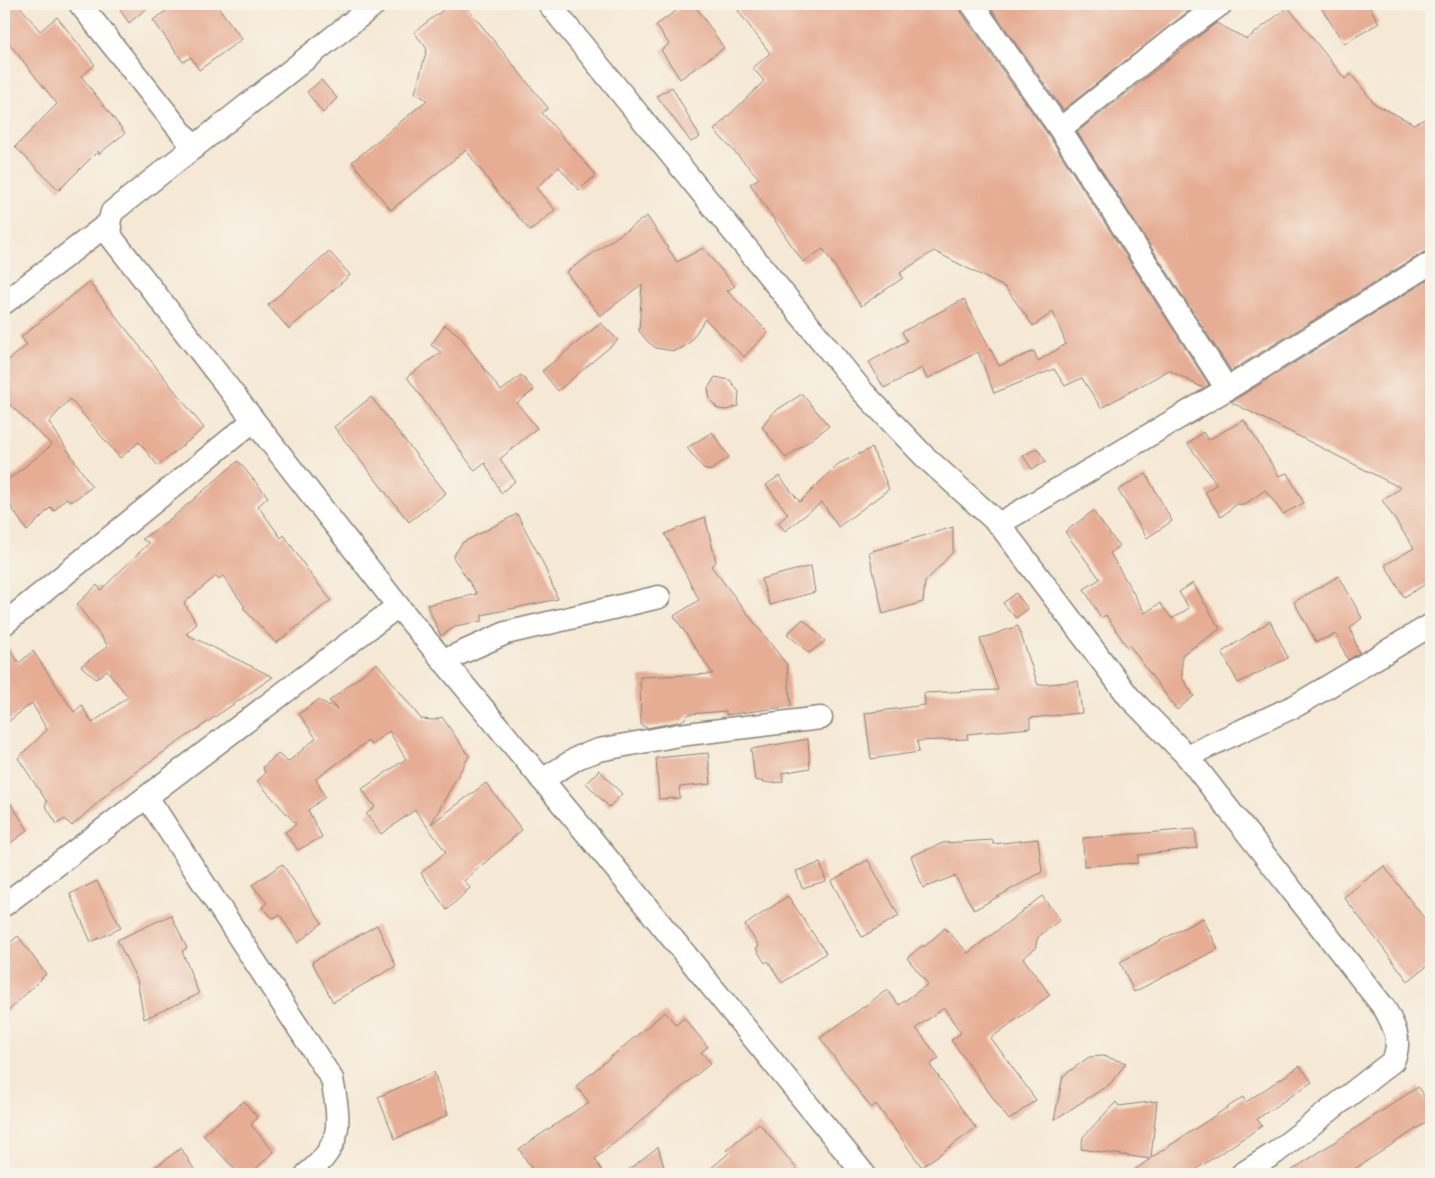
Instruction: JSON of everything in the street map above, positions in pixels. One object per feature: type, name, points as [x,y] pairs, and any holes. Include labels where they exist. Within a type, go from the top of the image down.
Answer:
[{"type":"street","points":[[80,4],[194,148]]},
{"type":"street","points":[[375,4],[112,212],[109,223],[112,238],[398,606],[864,1174]]},
{"type":"street","points":[[548,4],[863,392],[924,456],[999,524],[1129,697],[1187,756],[1385,1009],[1397,1030],[1398,1049],[1393,1061],[1275,1153],[1242,1174]]},
{"type":"street","points":[[972,4],[1060,129],[1227,389]]},
{"type":"street","points":[[1060,129],[1175,37],[1221,4]]},
{"type":"street","points":[[4,303],[109,223]]},
{"type":"street","points":[[999,524],[1227,389],[1431,263]]},
{"type":"street","points":[[4,624],[253,420]]},
{"type":"street","points":[[443,661],[506,633],[659,597]]},
{"type":"street","points":[[4,905],[398,606]]},
{"type":"street","points":[[1187,756],[1296,705],[1431,625]]},
{"type":"street","points":[[542,780],[579,757],[599,750],[679,735],[821,718]]},
{"type":"street","points":[[147,797],[332,1079],[337,1108],[337,1134],[324,1161],[307,1174]]},
{"type":"building","points":[[4,4],[18,4],[40,31],[57,17],[95,65],[81,76],[125,133],[99,154],[98,151],[59,190],[15,147],[57,104],[4,37]]},
{"type":"building","points":[[127,4],[152,4],[129,23],[120,10]]},
{"type":"building","points":[[176,4],[216,4],[242,39],[199,70],[191,57],[183,62],[153,20]]},
{"type":"building","points":[[451,4],[464,4],[548,108],[542,113],[596,175],[579,190],[559,167],[536,188],[555,210],[530,231],[494,188],[466,150],[391,210],[352,162],[427,100],[415,93],[427,49],[414,32]]},
{"type":"building","points":[[686,4],[694,4],[724,48],[680,79],[661,50],[669,44],[656,25]]},
{"type":"building","points":[[747,4],[959,4],[961,12],[1049,136],[1209,385],[1203,388],[1169,370],[1101,408],[1082,378],[1065,386],[1054,369],[994,393],[978,352],[927,379],[922,368],[884,388],[869,362],[907,341],[902,332],[964,299],[999,366],[1034,351],[1038,361],[1066,344],[1053,312],[1033,326],[1006,288],[934,251],[900,273],[903,278],[861,306],[823,249],[803,262],[750,184],[759,178],[714,130],[764,81],[753,68],[770,53],[738,11]]},
{"type":"building","points":[[988,4],[1178,4],[1190,10],[1063,110]]},
{"type":"building","points":[[1319,4],[1368,4],[1379,23],[1344,44]]},
{"type":"building","points":[[1288,7],[1345,79],[1351,74],[1375,104],[1414,124],[1431,116],[1431,250],[1424,252],[1231,371],[1077,132],[1216,23],[1247,39]]},
{"type":"building","points":[[321,80],[337,98],[323,113],[307,92]]},
{"type":"building","points":[[672,87],[700,137],[691,142],[657,96]]},
{"type":"building","points":[[647,216],[677,262],[703,248],[735,286],[727,291],[768,332],[744,357],[705,319],[690,342],[682,348],[674,351],[656,348],[639,331],[642,284],[600,316],[566,272]]},
{"type":"building","points":[[329,251],[350,275],[289,329],[268,305]]},
{"type":"building","points":[[1431,278],[1431,581],[1404,597],[1385,565],[1414,548],[1382,500],[1401,488],[1231,402]]},
{"type":"building","points":[[89,282],[204,428],[158,466],[139,442],[120,458],[70,399],[49,422],[92,487],[71,502],[66,498],[54,511],[51,507],[27,531],[4,496],[4,483],[52,445],[4,399],[4,364],[27,345],[21,337]]},
{"type":"building","points":[[601,323],[618,340],[558,391],[542,371]]},
{"type":"building","points":[[445,325],[459,335],[501,391],[521,375],[534,390],[517,403],[537,428],[500,459],[515,481],[501,493],[485,463],[475,471],[407,377],[441,352],[431,345]]},
{"type":"building","points":[[715,377],[730,380],[739,392],[738,406],[727,410],[718,409],[710,400],[708,388]]},
{"type":"building","points":[[802,394],[829,426],[786,458],[762,427],[772,413]]},
{"type":"building","points":[[371,397],[446,493],[409,522],[334,427]]},
{"type":"building","points":[[1244,420],[1279,476],[1287,473],[1304,503],[1283,514],[1265,490],[1244,505],[1237,504],[1221,517],[1205,492],[1217,484],[1188,444],[1203,432],[1208,440]]},
{"type":"building","points":[[712,432],[729,457],[711,470],[705,470],[687,448]]},
{"type":"building","points":[[872,448],[889,489],[838,527],[822,502],[785,531],[778,523],[788,514],[766,485],[779,476],[800,502],[838,464]]},
{"type":"building","points":[[1037,448],[1046,462],[1032,469],[1023,456]]},
{"type":"building","points":[[238,461],[268,497],[258,506],[281,538],[284,535],[311,575],[331,600],[276,643],[243,608],[245,607],[223,576],[219,579],[216,576],[184,603],[197,624],[186,634],[273,677],[115,787],[72,826],[65,819],[57,824],[45,805],[47,802],[18,758],[47,730],[32,703],[4,725],[4,640],[19,663],[33,651],[74,712],[82,705],[92,723],[128,697],[107,670],[96,679],[81,666],[108,646],[77,604],[97,585],[101,590],[149,543],[142,539],[173,517]]},
{"type":"building","points":[[1146,474],[1172,521],[1147,538],[1118,490]]},
{"type":"building","points":[[1093,511],[1119,546],[1110,553],[1145,613],[1160,603],[1172,619],[1189,608],[1179,592],[1193,583],[1220,629],[1182,655],[1182,678],[1194,696],[1177,710],[1129,645],[1127,647],[1106,615],[1101,618],[1084,589],[1100,579],[1065,532]]},
{"type":"building","points":[[517,514],[543,563],[558,599],[482,615],[482,621],[456,626],[441,636],[427,605],[477,594],[453,557],[462,543]]},
{"type":"building","points":[[705,517],[716,562],[711,566],[787,665],[791,706],[726,715],[726,711],[689,714],[682,721],[647,728],[641,725],[640,677],[713,674],[674,616],[699,600],[665,534]]},
{"type":"building","points":[[953,527],[953,552],[925,582],[923,602],[883,614],[869,552]]},
{"type":"building","points":[[811,566],[815,592],[770,605],[761,579]]},
{"type":"building","points":[[1339,576],[1362,618],[1350,628],[1359,653],[1348,660],[1336,634],[1316,642],[1294,602]]},
{"type":"building","points":[[1016,593],[1028,609],[1016,618],[1003,603]]},
{"type":"building","points":[[803,619],[825,641],[809,653],[787,634]]},
{"type":"building","points":[[1270,621],[1288,658],[1238,683],[1222,652]]},
{"type":"building","points":[[1018,626],[1038,685],[1078,681],[1082,713],[1030,718],[1030,728],[967,734],[968,739],[917,741],[919,752],[871,759],[865,713],[925,705],[924,693],[998,690],[980,639]]},
{"type":"building","points":[[377,663],[421,719],[434,720],[442,717],[469,756],[431,824],[486,783],[522,830],[464,881],[470,888],[447,910],[421,873],[446,852],[415,810],[381,834],[366,814],[375,807],[362,789],[406,759],[389,731],[371,745],[368,741],[316,779],[325,797],[308,810],[322,837],[298,850],[285,832],[296,824],[257,781],[265,774],[263,767],[278,754],[288,762],[316,738],[299,714],[318,700],[337,709],[329,701]]},
{"type":"building","points":[[808,739],[810,768],[782,773],[783,782],[770,783],[755,780],[751,749]]},
{"type":"building","points":[[708,753],[711,784],[679,787],[680,798],[659,799],[656,758]]},
{"type":"building","points":[[599,770],[622,794],[609,807],[586,783]]},
{"type":"building","points":[[4,793],[28,830],[4,848]]},
{"type":"building","points":[[1195,829],[1197,848],[1138,855],[1138,863],[1084,866],[1083,838]]},
{"type":"building","points":[[1038,839],[1042,872],[974,910],[955,876],[923,888],[911,856],[943,843],[993,840],[993,844]]},
{"type":"building","points":[[868,860],[899,916],[862,937],[831,881]]},
{"type":"building","points":[[820,863],[826,881],[802,888],[796,871]]},
{"type":"building","points":[[282,864],[322,923],[298,943],[280,915],[273,918],[262,907],[267,903],[252,885]]},
{"type":"building","points":[[1384,866],[1431,927],[1431,963],[1408,981],[1344,897]]},
{"type":"building","points":[[97,881],[121,928],[91,942],[70,894]]},
{"type":"building","points":[[788,896],[826,953],[782,983],[768,961],[765,963],[756,949],[759,946],[745,925]]},
{"type":"building","points":[[1042,896],[1060,920],[1038,937],[1035,949],[1023,958],[1050,995],[991,1038],[1036,1100],[1009,1120],[951,1040],[961,1033],[944,1008],[916,1028],[939,1058],[930,1065],[976,1128],[922,1167],[876,1104],[871,1108],[820,1038],[887,990],[899,1005],[928,984],[907,958],[923,945],[924,947],[945,928],[968,953]]},
{"type":"building","points":[[171,915],[187,948],[182,951],[199,994],[144,1019],[137,980],[117,940]]},
{"type":"building","points":[[1203,918],[1218,949],[1134,992],[1120,962]]},
{"type":"building","points":[[377,925],[396,966],[333,1002],[312,962]]},
{"type":"building","points":[[18,936],[46,974],[4,1015],[4,948]]},
{"type":"building","points":[[665,1012],[676,1025],[684,1018],[708,1047],[701,1052],[711,1063],[595,1159],[604,1174],[535,1174],[519,1149],[589,1102],[576,1086]]},
{"type":"building","points":[[1103,1056],[1126,1063],[1110,1084],[1054,1120],[1063,1076],[1089,1057]]},
{"type":"building","points":[[1300,1066],[1312,1082],[1257,1119],[1262,1126],[1189,1174],[1128,1174],[1150,1159],[1081,1149],[1083,1137],[1116,1102],[1119,1106],[1157,1101],[1151,1158],[1243,1097],[1246,1102]]},
{"type":"building","points":[[434,1072],[448,1115],[395,1139],[378,1097]]},
{"type":"building","points":[[1418,1087],[1431,1108],[1431,1119],[1347,1174],[1286,1174]]},
{"type":"building","points":[[244,1101],[257,1117],[251,1125],[274,1152],[250,1174],[239,1174],[203,1135]]},
{"type":"building","points":[[759,1123],[801,1174],[704,1174],[729,1153],[726,1150]]},
{"type":"building","points":[[658,1147],[666,1174],[623,1174]]},
{"type":"building","points":[[181,1148],[197,1174],[146,1174]]}]
